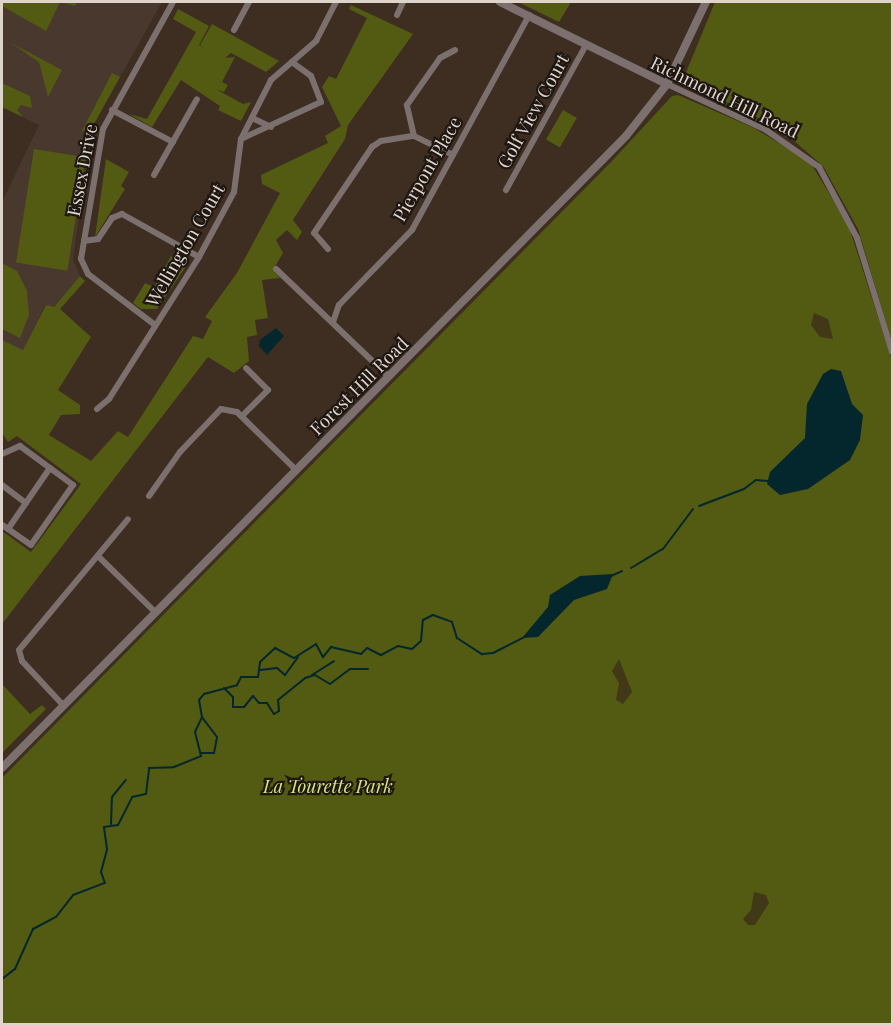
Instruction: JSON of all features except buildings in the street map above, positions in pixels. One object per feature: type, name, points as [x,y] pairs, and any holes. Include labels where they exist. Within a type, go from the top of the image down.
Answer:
[{"type":"street","name":"Essex Drive","points":[[155,325],[88,274],[82,262],[100,140],[112,110],[173,2]]},
{"type":"street","points":[[234,30],[249,2]]},
{"type":"street","name":"Wellington Court","points":[[97,409],[199,257],[234,192],[241,139],[273,75],[316,41],[336,2]]},
{"type":"street","points":[[397,15],[403,2]]},
{"type":"street","name":"Richmond Hill Road","points":[[500,2],[766,130],[819,167],[857,238],[892,352]]},
{"type":"street","name":"Forest Hill Road","points":[[2,768],[618,144],[667,84],[706,2]]},
{"type":"street","name":"Pierpont Place","points":[[333,322],[339,305],[412,230],[529,15]]},
{"type":"street","name":"Golf View Court","points":[[506,190],[586,45]]},
{"type":"street","points":[[414,136],[408,100],[440,58],[455,50]]},
{"type":"street","points":[[241,139],[271,128],[321,101],[311,76],[292,62]]},
{"type":"street","points":[[154,175],[197,99]]},
{"type":"street","points":[[112,110],[173,142]]},
{"type":"street","points":[[252,118],[271,128]]},
{"type":"street","points":[[328,249],[314,234],[372,147],[385,140],[414,136],[453,155]]},
{"type":"street","points":[[84,241],[98,239],[112,218],[122,214],[199,257]]},
{"type":"street","points":[[276,269],[388,377]]},
{"type":"street","points":[[242,416],[268,390],[246,368]]},
{"type":"street","points":[[149,496],[215,411],[232,409],[242,416],[296,470]]},
{"type":"street","points":[[2,454],[18,446],[50,468],[72,486],[31,545],[4,527],[26,503],[50,468]]},
{"type":"street","points":[[2,485],[26,503]]},
{"type":"street","points":[[63,705],[22,661],[19,651],[47,612],[100,558],[103,546],[128,519]]},
{"type":"street","points":[[100,558],[155,612]]},
{"type":"shaded area","points":[[2,2],[162,2],[91,129],[73,259],[80,276],[53,308],[45,305],[23,351],[2,340],[2,202],[39,125],[2,107]]},
{"type":"green space","points":[[2,2],[60,2],[46,31],[2,6]]},
{"type":"green space","points":[[60,2],[77,2],[75,6]]},
{"type":"green space","points":[[518,2],[571,2],[559,22]]},
{"type":"green space","points":[[715,2],[892,2],[892,342],[858,229],[823,166],[793,140],[682,82]]},
{"type":"green space","points":[[351,5],[413,34],[348,125],[345,139],[293,220],[302,232],[297,240],[287,230],[276,240],[283,253],[273,270],[280,278],[262,280],[268,318],[255,320],[257,335],[247,337],[249,361],[234,373],[208,357],[2,624],[2,531],[31,552],[81,484],[17,436],[8,442],[2,433],[2,340],[23,350],[46,305],[54,307],[80,276],[85,281],[60,309],[91,337],[58,390],[80,405],[80,414],[61,415],[49,435],[91,461],[118,431],[128,437],[193,336],[203,339],[212,321],[205,317],[237,273],[280,193],[262,184],[261,175],[328,143],[325,136],[341,126],[322,87],[329,76],[336,79],[367,18],[349,9]]},
{"type":"green space","points":[[178,9],[209,26],[199,45],[205,49],[200,45],[212,24],[279,61],[266,72],[231,53],[225,58],[235,57],[222,82],[228,85],[224,92],[216,89],[243,104],[251,102],[241,121],[218,110],[220,106],[181,80],[152,127],[129,114],[147,119],[196,32],[173,19]]},
{"type":"green space","points":[[11,43],[62,70],[48,97],[39,62]]},
{"type":"green space","points":[[112,73],[120,77],[90,131],[82,131]]},
{"type":"green space","points":[[2,83],[30,96],[32,108],[21,105],[17,110],[23,117],[2,107]]},
{"type":"green space","name":"La Tourette Park","points":[[678,95],[754,128],[810,162],[848,224],[892,360],[892,1024],[2,1024],[2,778],[610,163],[672,96]]},
{"type":"green space","points":[[563,110],[577,118],[560,147],[546,139]]},
{"type":"green space","points":[[34,149],[85,157],[67,271],[16,263]]},
{"type":"green space","points":[[106,159],[129,172],[121,186],[125,189],[95,237]]},
{"type":"green space","points":[[171,256],[187,265],[157,309],[141,309],[133,303],[145,283],[154,287]]},
{"type":"green space","points":[[2,263],[17,271],[27,291],[29,315],[20,338],[2,329]]},
{"type":"green space","points":[[2,684],[30,714],[42,705],[46,709],[2,753]]},
{"type":"sand","points":[[814,313],[828,319],[833,339],[820,337],[811,325]]},
{"type":"sand","points":[[619,659],[632,692],[623,704],[616,700],[619,683],[612,671]]},
{"type":"sand","points":[[754,892],[766,895],[769,903],[755,925],[748,925],[743,919],[751,910]]},
{"type":"water","points":[[276,328],[284,336],[267,355],[259,346],[260,340]]},
{"type":"water","points":[[831,369],[841,371],[852,404],[863,415],[860,440],[850,460],[808,489],[780,495],[767,484],[770,472],[805,438],[807,404],[823,374]]},
{"type":"water","points":[[613,574],[607,589],[574,600],[538,637],[522,638],[548,607],[550,595],[580,576]]},
{"type":"waterway","points":[[699,506],[744,489],[756,480],[768,481]]},
{"type":"waterway","points":[[631,568],[663,549],[693,509]]},
{"type":"waterway","points":[[611,576],[622,571]]},
{"type":"waterway","points":[[2,979],[15,969],[33,929],[56,917],[73,895],[105,883],[101,872],[107,849],[104,827],[118,825],[132,797],[146,794],[149,768],[174,767],[201,756],[195,732],[202,717],[199,700],[204,694],[237,685],[241,677],[258,677],[260,662],[275,648],[294,658],[316,644],[323,657],[331,647],[361,654],[367,648],[381,655],[398,646],[412,649],[421,641],[423,620],[433,615],[452,622],[457,638],[482,654],[493,653],[524,637]]},
{"type":"waterway","points":[[260,670],[277,668],[285,675],[298,657]]},
{"type":"waterway","points":[[312,675],[334,661]]},
{"type":"waterway","points":[[224,688],[233,697],[233,707],[244,707],[253,696],[259,703],[267,703],[274,714],[279,711],[278,700],[305,678],[315,675],[330,684],[350,669],[368,669]]},
{"type":"waterway","points":[[201,753],[214,753],[217,737],[202,717]]},
{"type":"waterway","points":[[111,824],[112,797],[126,780]]}]
